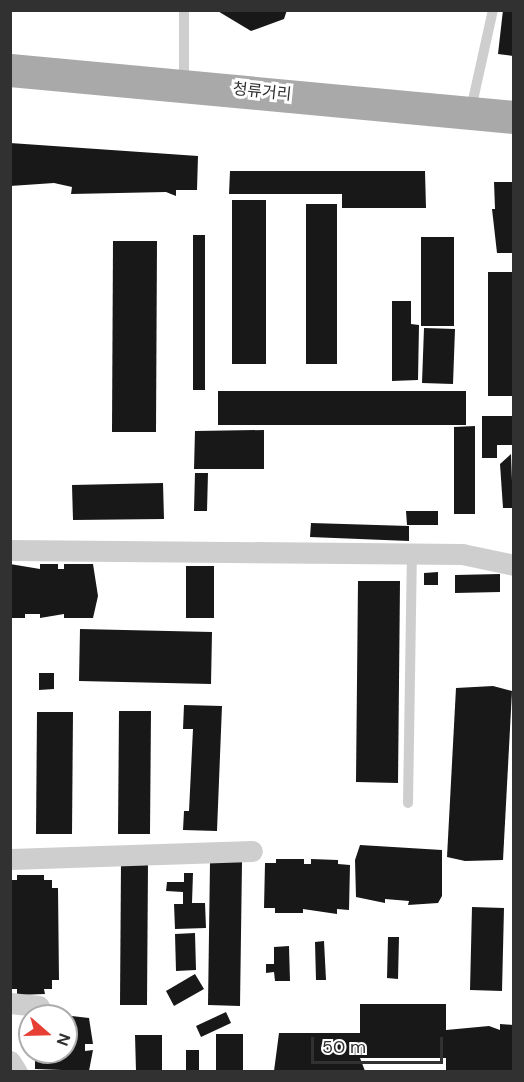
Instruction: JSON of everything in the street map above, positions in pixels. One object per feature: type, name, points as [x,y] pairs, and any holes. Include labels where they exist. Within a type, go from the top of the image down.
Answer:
[{"type":"main road","name":"청류거리","points":[[10,70],[184,84],[513,117]]},
{"type":"street","points":[[10,549],[462,554],[513,565]]},
{"type":"street","points":[[10,859],[252,851]]},
{"type":"street","points":[[10,1061],[17,1071]]},
{"type":"lane","points":[[184,10],[184,84]]},
{"type":"lane","points":[[470,112],[493,10]]},
{"type":"lane","points":[[408,803],[412,554]]},
{"type":"building","points":[[216,10],[287,10],[284,19],[251,31]]},
{"type":"building","points":[[503,10],[513,10],[513,56],[498,54]]},
{"type":"building","points":[[10,143],[198,156],[197,190],[176,190],[176,196],[166,192],[71,194],[72,187],[54,183],[10,186]]},
{"type":"building","points":[[230,171],[425,171],[426,208],[342,208],[342,194],[229,194]]},
{"type":"building","points":[[494,182],[513,182],[513,253],[497,253],[492,209],[495,209]]},
{"type":"building","points":[[232,200],[266,200],[266,364],[232,364]]},
{"type":"building","points":[[306,204],[337,204],[337,364],[306,364]]},
{"type":"building","points":[[193,235],[205,235],[205,390],[193,390]]},
{"type":"building","points":[[421,237],[454,237],[454,326],[421,326]]},
{"type":"building","points":[[113,241],[157,241],[156,432],[112,432]]},
{"type":"building","points":[[488,272],[513,272],[513,396],[488,396]]},
{"type":"building","points":[[392,301],[411,301],[411,324],[419,325],[418,380],[392,381]]},
{"type":"building","points":[[424,328],[455,329],[453,384],[422,383]]},
{"type":"building","points":[[218,391],[466,391],[466,425],[218,425]]},
{"type":"building","points":[[482,416],[513,416],[513,445],[497,445],[497,458],[482,458]]},
{"type":"building","points":[[475,426],[475,514],[454,514],[454,427]]},
{"type":"building","points":[[264,430],[264,469],[194,469],[195,431]]},
{"type":"building","points":[[511,454],[513,508],[503,508],[500,464]]},
{"type":"building","points":[[195,473],[208,473],[207,511],[194,511]]},
{"type":"building","points":[[163,483],[164,519],[73,520],[72,485]]},
{"type":"building","points":[[406,511],[438,511],[438,525],[407,525]]},
{"type":"building","points":[[311,523],[409,526],[409,541],[310,537]]},
{"type":"building","points":[[10,564],[40,569],[40,564],[58,564],[58,569],[64,569],[64,564],[93,564],[98,596],[93,618],[64,618],[64,614],[40,618],[40,614],[25,614],[25,618],[10,618]]},
{"type":"building","points":[[186,566],[214,566],[214,618],[186,618]]},
{"type":"building","points":[[438,572],[438,585],[424,585],[424,573]]},
{"type":"building","points":[[500,574],[500,592],[455,593],[455,575]]},
{"type":"building","points":[[358,581],[400,581],[398,783],[356,782]]},
{"type":"building","points":[[80,629],[212,632],[211,684],[79,681]]},
{"type":"building","points":[[39,673],[54,673],[54,689],[39,690]]},
{"type":"building","points":[[493,686],[512,691],[503,860],[465,861],[447,857],[456,688]]},
{"type":"building","points":[[184,705],[222,706],[217,831],[183,830],[184,811],[189,811],[193,729],[183,729]]},
{"type":"building","points":[[119,711],[151,711],[150,834],[118,834]]},
{"type":"building","points":[[37,712],[73,712],[72,834],[36,834]]},
{"type":"building","points":[[360,845],[442,850],[442,896],[438,903],[408,905],[409,901],[385,899],[385,903],[356,897],[355,860]]},
{"type":"building","points":[[276,859],[304,859],[304,864],[311,864],[311,859],[338,860],[338,864],[350,865],[349,910],[337,909],[337,914],[303,909],[303,913],[275,913],[275,908],[264,908],[265,863],[276,863]]},
{"type":"building","points":[[121,862],[148,862],[147,1005],[120,1005]]},
{"type":"building","points":[[210,862],[242,862],[240,1006],[208,1005]]},
{"type":"building","points":[[184,873],[193,873],[192,903],[205,903],[206,928],[175,929],[174,904],[183,904],[183,892],[166,891],[167,882],[184,882]]},
{"type":"building","points":[[17,875],[44,875],[44,880],[52,880],[52,888],[58,888],[59,980],[52,980],[52,989],[44,989],[45,994],[17,995],[17,989],[10,989],[10,880],[17,880]]},
{"type":"building","points":[[472,907],[504,908],[502,991],[470,990]]},
{"type":"building","points":[[195,933],[196,970],[176,971],[175,934]]},
{"type":"building","points":[[388,937],[399,937],[398,979],[387,978]]},
{"type":"building","points":[[324,941],[326,980],[316,980],[315,942]]},
{"type":"building","points":[[289,946],[290,981],[275,981],[274,972],[266,973],[266,964],[274,964],[274,947]]},
{"type":"building","points":[[195,974],[204,989],[174,1006],[166,991]]},
{"type":"building","points":[[360,1004],[446,1004],[446,1030],[489,1026],[500,1030],[500,1024],[513,1025],[513,1071],[446,1071],[446,1058],[360,1058],[365,1071],[274,1071],[279,1033],[360,1033]]},
{"type":"building","points":[[226,1012],[231,1023],[201,1037],[196,1026]]},
{"type":"building","points":[[78,1017],[89,1018],[93,1044],[85,1044],[85,1051],[93,1050],[89,1071],[35,1069],[35,1064],[78,1064]]},
{"type":"building","points":[[216,1034],[243,1034],[243,1071],[216,1071]]},
{"type":"building","points":[[135,1035],[162,1035],[162,1071],[136,1071]]},
{"type":"building","points":[[186,1050],[199,1050],[199,1071],[186,1071]]}]
